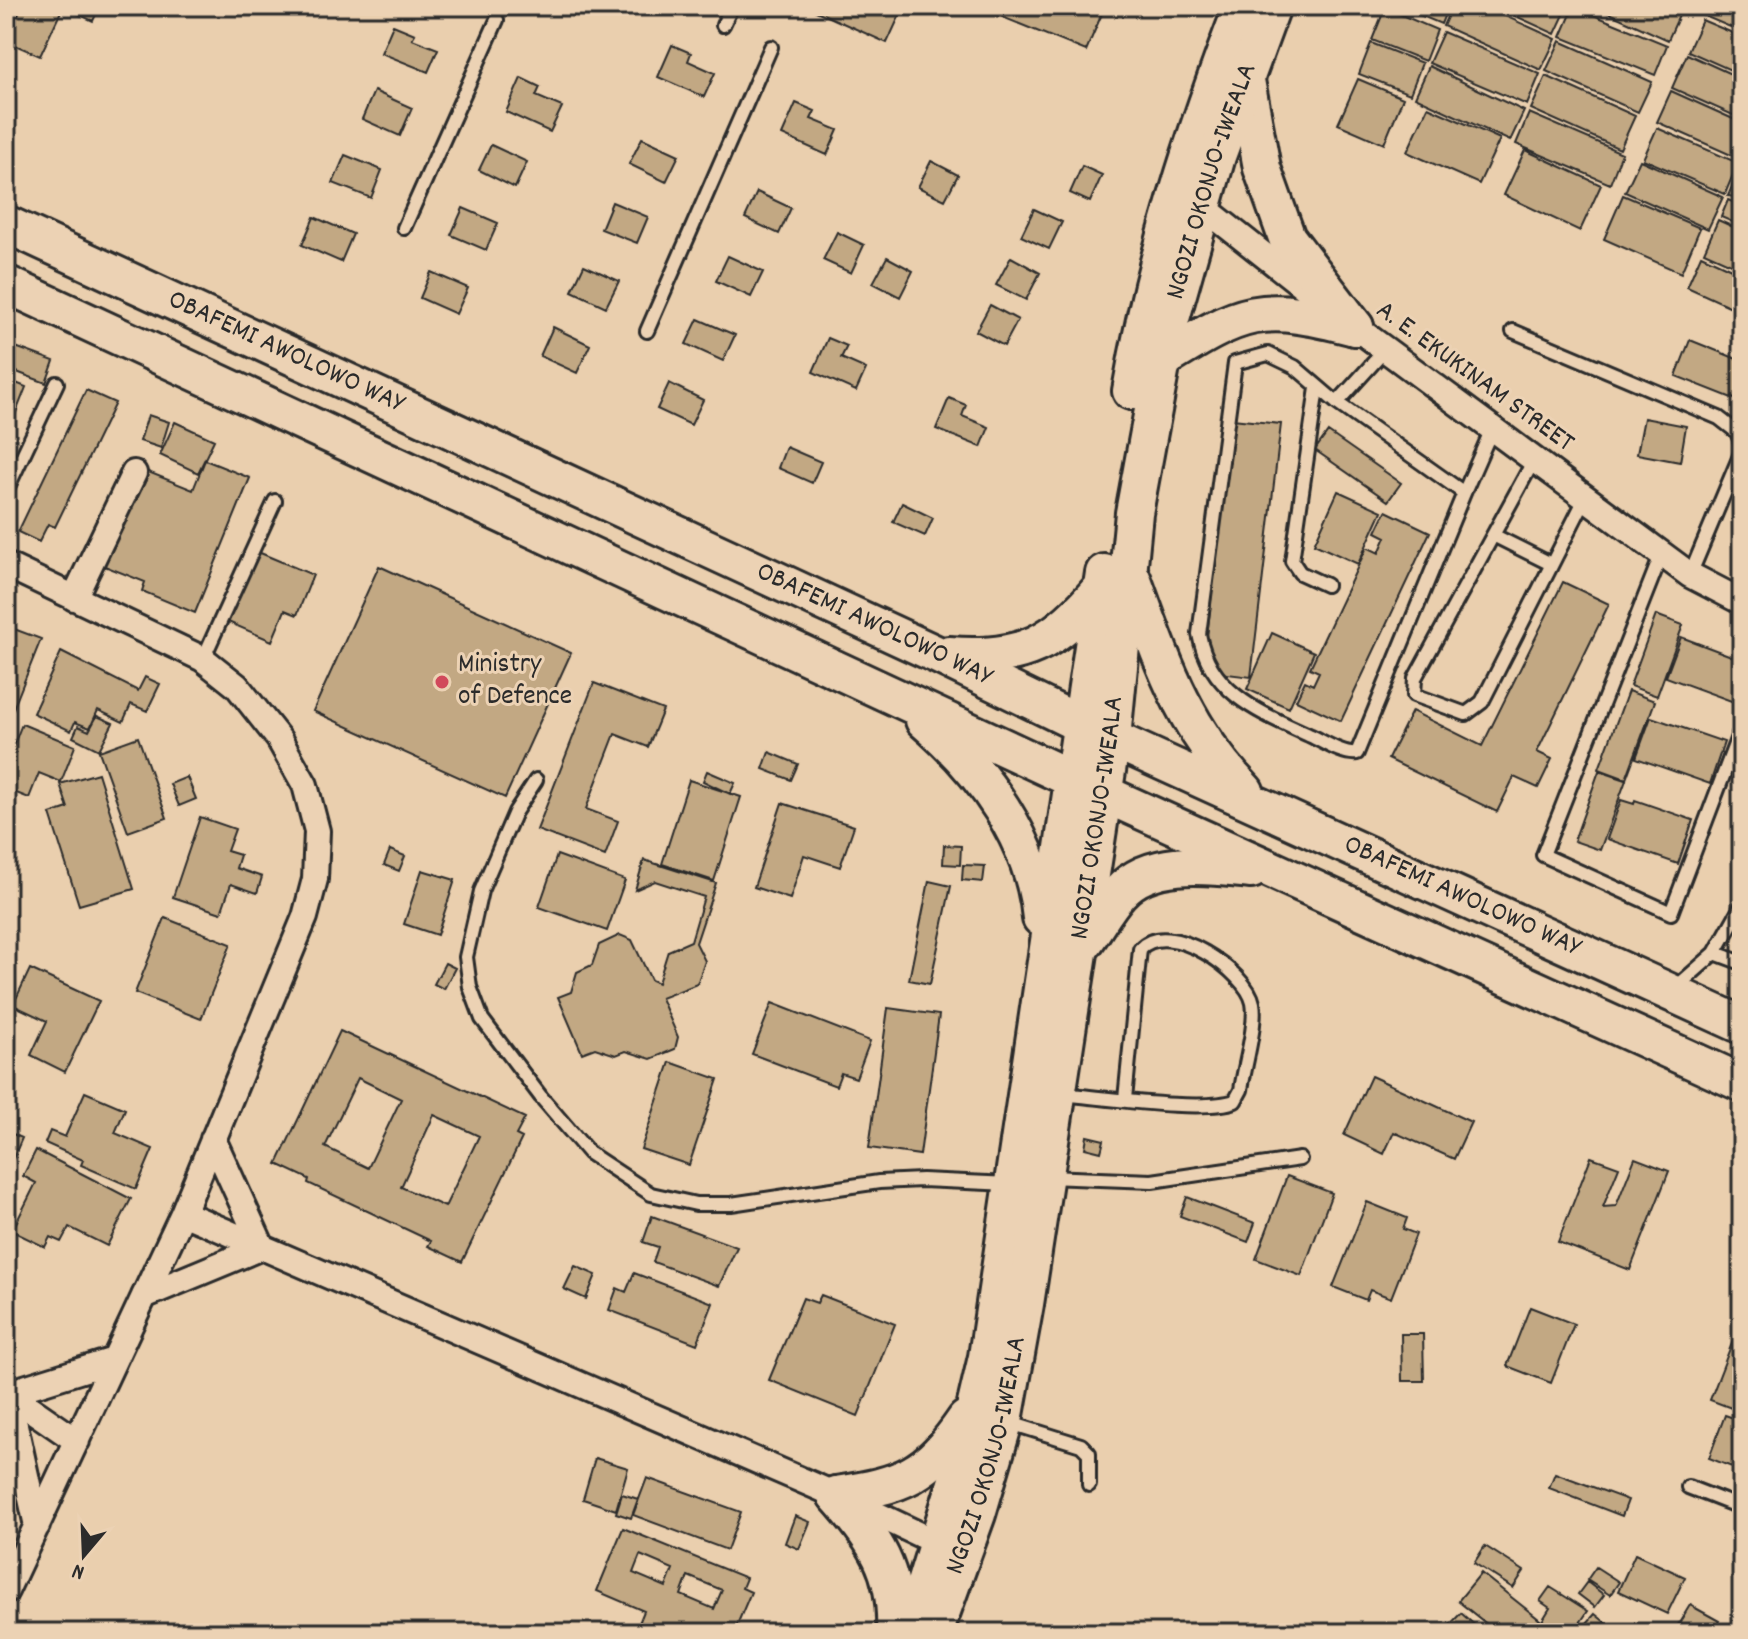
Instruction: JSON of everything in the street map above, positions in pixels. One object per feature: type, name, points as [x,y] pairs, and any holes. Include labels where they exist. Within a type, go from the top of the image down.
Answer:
[{"type":"main road","name":"NGOZI OKONJO-IWEALA","points":[[1114,575],[1161,361],[1190,197],[1243,6]]},
{"type":"main road","name":"NGOZI OKONJO-IWEALA","points":[[934,1633],[951,1550],[990,1413],[1029,1181],[1097,731],[1147,300],[1272,6]]},
{"type":"main road","points":[[1245,75],[1262,168],[1287,238],[1355,327]]},
{"type":"main road","name":"OBAFEMI AWOLOWO WAY","points":[[6,224],[1097,731],[1742,1025]]},
{"type":"main road","name":"OBAFEMI AWOLOWO WAY","points":[[6,284],[1089,786],[1742,1083]]},
{"type":"main road","points":[[1161,361],[1220,325],[1267,312],[1294,312],[1355,327]]},
{"type":"main road","points":[[938,655],[982,658],[1013,654],[1044,642],[1075,619],[1114,575],[1154,643],[1189,720],[1217,762],[1258,803]]},
{"type":"main road","points":[[893,693],[953,745],[1007,817],[1028,855],[1062,954],[1121,890],[1141,878],[1198,865],[1280,873]]},
{"type":"main road","name":"NGOZI OKONJO-IWEALA","points":[[1029,1181],[1057,1093],[1062,954]]},
{"type":"main road","points":[[836,1495],[875,1489],[923,1470],[990,1413]]},
{"type":"main road","points":[[836,1495],[870,1533],[884,1562],[895,1633]]},
{"type":"main road","name":"NGOZI OKONJO-IWEALA","points":[[910,1633],[951,1550]]},
{"type":"street","name":"A. E. EKUKINAM STREET","points":[[1190,197],[1385,350],[1690,575],[1742,602]]},
{"type":"street","points":[[74,598],[134,473]]},
{"type":"street","points":[[6,565],[203,659],[237,686],[279,739],[305,785],[317,831],[315,879],[305,917],[183,1213],[6,1591]]},
{"type":"street","points":[[213,1139],[262,1247]]},
{"type":"street","points":[[183,1213],[836,1495],[951,1550]]},
{"type":"street","points":[[144,1296],[262,1247]]},
{"type":"street","points":[[7,1392],[114,1360]]},
{"type":"street","points":[[7,1392],[77,1441]]},
{"type":"street","points":[[7,1392],[37,1526]]},
{"type":"lane","points":[[723,25],[732,6]]},
{"type":"lane","points":[[404,228],[497,20]]},
{"type":"lane","points":[[647,331],[771,47]]},
{"type":"lane","points":[[1513,331],[1719,418],[1737,432],[1742,444]]},
{"type":"lane","points":[[1337,403],[1385,350]]},
{"type":"lane","points":[[1464,493],[1337,403],[1295,367],[1268,354],[1235,363],[1199,634],[1202,653],[1214,677],[1235,698],[1255,710],[1357,753],[1492,429]]},
{"type":"lane","points":[[6,491],[57,383]]},
{"type":"lane","points":[[1317,388],[1292,561],[1300,573],[1326,585]]},
{"type":"lane","points":[[1690,575],[1742,451]]},
{"type":"lane","points":[[1534,460],[1415,678],[1414,695],[1466,714],[1482,702],[1586,497]]},
{"type":"lane","points":[[203,659],[275,501]]},
{"type":"lane","points":[[1493,535],[1551,564]]},
{"type":"lane","points":[[1662,553],[1543,855],[1671,913],[1742,726]]},
{"type":"lane","points":[[536,780],[515,812],[481,891],[466,957],[470,987],[482,1019],[541,1097],[589,1153],[651,1194],[696,1204],[731,1204],[879,1182],[1029,1181],[1084,1176],[1152,1181],[1300,1159]]},
{"type":"lane","points":[[1669,994],[1715,953],[1742,905]]},
{"type":"lane","points":[[1057,1093],[1125,1099],[1220,1106],[1235,1101],[1241,1090],[1254,1006],[1249,992],[1237,977],[1188,943],[1158,937],[1149,940],[1140,949],[1125,1099]]},
{"type":"lane","points":[[1715,953],[1742,963]]},
{"type":"lane","points":[[990,1413],[1081,1445],[1089,1453],[1089,1485]]},
{"type":"lane","points":[[1688,1487],[1742,1508]]},
{"type":"building","points":[[22,6],[100,6],[93,21],[63,7],[40,56],[6,41]]},
{"type":"building","points":[[805,6],[904,6],[887,43]]},
{"type":"building","points":[[992,6],[1097,6],[1104,9],[1086,51],[990,12]]},
{"type":"building","points":[[1398,6],[1448,6],[1441,24]]},
{"type":"building","points":[[1452,6],[1483,6],[1556,39],[1541,70],[1443,26]]},
{"type":"building","points":[[1494,6],[1568,6],[1555,34]]},
{"type":"building","points":[[1593,6],[1676,6],[1682,9],[1668,40]]},
{"type":"building","points":[[1706,6],[1742,6],[1742,32],[1702,15]]},
{"type":"building","points":[[1574,7],[1667,45],[1655,75],[1561,37]]},
{"type":"building","points":[[1385,8],[1437,30],[1425,61],[1372,40]]},
{"type":"building","points":[[1702,20],[1742,37],[1742,75],[1688,51]]},
{"type":"building","points":[[393,25],[415,34],[412,39],[438,49],[428,72],[381,53]]},
{"type":"building","points":[[1443,32],[1540,74],[1527,105],[1429,63]]},
{"type":"building","points":[[1560,41],[1652,82],[1638,112],[1546,71]]},
{"type":"building","points":[[1371,43],[1422,63],[1410,94],[1359,74]]},
{"type":"building","points":[[672,45],[691,53],[688,61],[715,73],[704,97],[658,77]]},
{"type":"building","points":[[1687,54],[1742,79],[1742,119],[1672,88]]},
{"type":"building","points":[[1429,66],[1524,111],[1510,141],[1415,97]]},
{"type":"building","points":[[1546,76],[1635,116],[1620,149],[1531,109]]},
{"type":"building","points":[[521,78],[540,87],[536,96],[562,107],[550,132],[506,112]]},
{"type":"building","points":[[1358,79],[1403,98],[1384,144],[1338,124]]},
{"type":"building","points":[[374,91],[412,108],[400,136],[362,119]]},
{"type":"building","points":[[1671,91],[1742,123],[1740,159],[1657,122]]},
{"type":"building","points":[[796,103],[815,111],[811,119],[838,130],[827,155],[782,135]]},
{"type":"building","points":[[1428,107],[1500,139],[1479,184],[1407,152]]},
{"type":"building","points":[[1529,113],[1622,153],[1610,184],[1516,144]]},
{"type":"building","points":[[1657,128],[1738,163],[1725,194],[1643,159]]},
{"type":"building","points":[[642,138],[679,155],[666,182],[629,164]]},
{"type":"building","points":[[491,145],[527,162],[515,188],[479,170]]},
{"type":"building","points":[[1525,150],[1601,185],[1580,231],[1504,195]]},
{"type":"building","points":[[345,155],[382,170],[371,198],[333,183]]},
{"type":"building","points":[[1640,160],[1723,197],[1708,229],[1625,192]]},
{"type":"building","points":[[931,161],[958,175],[945,200],[918,187]]},
{"type":"building","points":[[1742,163],[1742,198],[1728,196]]},
{"type":"building","points":[[1082,166],[1102,175],[1090,202],[1070,193]]},
{"type":"building","points":[[757,192],[791,208],[779,234],[745,218]]},
{"type":"building","points":[[1623,195],[1700,228],[1681,273],[1604,239]]},
{"type":"building","points":[[1728,200],[1742,206],[1742,226],[1721,217]]},
{"type":"building","points":[[612,202],[648,217],[637,243],[601,229]]},
{"type":"building","points":[[463,208],[498,223],[486,250],[451,235]]},
{"type":"building","points":[[1034,209],[1062,222],[1049,249],[1021,236]]},
{"type":"building","points":[[314,217],[353,234],[341,262],[302,245]]},
{"type":"building","points":[[1718,220],[1742,231],[1742,269],[1704,252]]},
{"type":"building","points":[[837,232],[864,245],[851,273],[823,260]]},
{"type":"building","points":[[1701,255],[1742,274],[1742,312],[1687,287]]},
{"type":"building","points":[[728,256],[763,272],[751,297],[716,281]]},
{"type":"building","points":[[887,257],[913,271],[900,297],[873,283]]},
{"type":"building","points":[[1011,257],[1040,273],[1026,300],[996,285]]},
{"type":"building","points":[[584,265],[619,281],[606,307],[572,291]]},
{"type":"building","points":[[431,272],[468,288],[456,314],[420,298]]},
{"type":"building","points":[[990,305],[1018,320],[1004,346],[976,331]]},
{"type":"building","points":[[698,319],[735,335],[723,361],[686,344]]},
{"type":"building","points":[[553,327],[590,345],[577,373],[540,356]]},
{"type":"building","points":[[828,338],[847,346],[841,358],[866,369],[856,391],[813,372]]},
{"type":"building","points":[[1690,340],[1742,361],[1742,402],[1676,376]]},
{"type":"building","points":[[10,345],[54,361],[46,383],[6,368]]},
{"type":"building","points":[[6,379],[26,387],[6,438]]},
{"type":"building","points":[[669,383],[703,400],[691,425],[657,409]]},
{"type":"building","points":[[86,390],[115,403],[55,527],[48,524],[39,542],[18,532]]},
{"type":"building","points":[[949,398],[966,405],[962,416],[989,427],[981,447],[936,429]]},
{"type":"building","points":[[148,415],[169,422],[161,448],[140,441]]},
{"type":"building","points":[[1644,418],[1686,426],[1680,462],[1637,454]]},
{"type":"building","points":[[1232,419],[1281,424],[1251,677],[1203,671]]},
{"type":"building","points":[[175,422],[214,440],[198,473],[160,455]]},
{"type":"building","points":[[1328,432],[1401,483],[1388,501],[1315,450]]},
{"type":"building","points":[[786,447],[821,462],[812,483],[778,468]]},
{"type":"building","points":[[205,460],[250,478],[195,613],[142,591],[145,582],[102,565],[141,469],[193,490]]},
{"type":"building","points":[[1338,491],[1382,511],[1358,564],[1314,544]]},
{"type":"building","points":[[902,503],[933,518],[925,536],[893,522]]},
{"type":"building","points":[[1386,511],[1430,532],[1341,721],[1296,700],[1305,681],[1313,685],[1319,672],[1310,668],[1367,547],[1379,553],[1386,537],[1376,532]]},
{"type":"building","points":[[258,552],[313,575],[297,615],[285,610],[272,641],[228,622]]},
{"type":"building","name":"Ministry of Defence","points":[[379,566],[571,653],[505,798],[313,711]]},
{"type":"building","points":[[1563,582],[1609,604],[1537,752],[1552,759],[1538,788],[1514,777],[1497,812],[1388,759],[1412,711],[1482,746]]},
{"type":"building","points":[[1656,615],[1683,625],[1657,696],[1630,686]]},
{"type":"building","points":[[6,626],[41,639],[9,719],[6,717]]},
{"type":"building","points":[[1272,633],[1314,652],[1289,708],[1247,689]]},
{"type":"building","points":[[1681,637],[1742,660],[1742,682],[1734,702],[1666,677]]},
{"type":"building","points":[[61,652],[138,691],[145,677],[160,684],[147,711],[131,704],[123,722],[98,710],[90,728],[75,722],[71,731],[33,713]]},
{"type":"building","points":[[594,683],[663,710],[648,747],[615,734],[586,809],[618,821],[605,856],[537,830]]},
{"type":"building","points":[[1628,691],[1655,701],[1626,779],[1599,769]]},
{"type":"building","points":[[97,716],[113,723],[99,750],[73,737],[78,726],[89,731]]},
{"type":"building","points":[[1651,717],[1724,742],[1710,784],[1636,758]]},
{"type":"building","points":[[22,724],[75,746],[61,782],[39,773],[29,798],[6,789],[6,764]]},
{"type":"building","points":[[138,737],[167,818],[128,832],[99,751]]},
{"type":"building","points":[[769,752],[798,764],[791,780],[763,769]]},
{"type":"building","points":[[707,771],[735,783],[730,794],[703,781]]},
{"type":"building","points":[[1599,771],[1626,780],[1600,850],[1574,841]]},
{"type":"building","points":[[98,773],[134,889],[79,905],[50,814],[68,808],[60,784]]},
{"type":"building","points":[[187,777],[196,799],[179,806],[170,784]]},
{"type":"building","points":[[689,780],[741,797],[714,881],[662,864]]},
{"type":"building","points":[[1621,800],[1634,804],[1635,800],[1693,820],[1678,864],[1607,839]]},
{"type":"building","points":[[782,803],[854,826],[840,867],[804,855],[790,899],[754,887]]},
{"type":"building","points":[[200,817],[235,829],[227,851],[240,855],[236,868],[262,877],[257,893],[231,884],[221,913],[173,897]]},
{"type":"building","points":[[944,845],[961,846],[960,865],[943,864]]},
{"type":"building","points":[[390,850],[405,856],[399,871],[384,865]]},
{"type":"building","points":[[557,855],[625,880],[607,931],[539,907]]},
{"type":"building","points":[[644,860],[716,883],[696,943],[705,961],[697,984],[661,998],[678,1037],[675,1049],[651,1059],[626,1051],[616,1055],[595,1048],[582,1053],[558,997],[571,992],[577,972],[592,965],[599,945],[620,935],[632,940],[651,980],[658,983],[668,951],[691,941],[704,897],[655,881],[635,890]]},
{"type":"building","points":[[963,865],[985,866],[983,882],[962,880]]},
{"type":"building","points":[[422,870],[455,880],[437,935],[404,924]]},
{"type":"building","points":[[929,881],[951,886],[930,984],[909,980]]},
{"type":"building","points":[[165,918],[231,944],[201,1019],[135,993]]},
{"type":"building","points":[[445,963],[455,968],[444,989],[434,984]]},
{"type":"building","points":[[30,969],[99,1001],[65,1072],[31,1055],[47,1021],[13,1005]]},
{"type":"building","points":[[772,1003],[870,1041],[856,1078],[841,1073],[836,1086],[752,1054]]},
{"type":"building","points":[[888,1008],[939,1015],[920,1155],[869,1148]]},
{"type":"building","points":[[340,1031],[525,1118],[516,1135],[522,1138],[462,1262],[428,1246],[431,1241],[308,1183],[309,1179],[277,1164]],"holes":[[[358,1078],[401,1099],[368,1168],[325,1147]],[[434,1115],[479,1136],[445,1207],[401,1187]]]},
{"type":"building","points":[[670,1062],[718,1079],[689,1165],[641,1149]]},
{"type":"building","points":[[1371,1076],[1471,1122],[1454,1159],[1394,1132],[1384,1154],[1344,1135]]},
{"type":"building","points":[[85,1092],[125,1109],[115,1133],[153,1149],[136,1189],[81,1165],[83,1160],[45,1143],[50,1131],[65,1137]]},
{"type":"building","points":[[6,1131],[22,1138],[6,1175]]},
{"type":"building","points":[[1087,1136],[1104,1140],[1101,1152],[1085,1148]]},
{"type":"building","points":[[36,1150],[131,1199],[107,1246],[69,1227],[61,1242],[50,1237],[45,1247],[12,1231],[36,1183],[23,1176]]},
{"type":"building","points":[[1591,1157],[1619,1167],[1603,1207],[1616,1206],[1635,1158],[1669,1171],[1630,1270],[1558,1242]]},
{"type":"building","points":[[1287,1176],[1332,1193],[1301,1276],[1256,1259]]},
{"type":"building","points":[[1187,1197],[1255,1223],[1248,1242],[1180,1216]]},
{"type":"building","points":[[1367,1202],[1407,1218],[1403,1229],[1416,1234],[1391,1298],[1370,1290],[1366,1300],[1333,1287]]},
{"type":"building","points":[[652,1216],[737,1247],[719,1286],[653,1262],[658,1247],[643,1242]]},
{"type":"building","points":[[575,1266],[596,1275],[586,1299],[564,1289]]},
{"type":"building","points":[[634,1273],[713,1303],[697,1344],[609,1310],[617,1288],[626,1292]]},
{"type":"building","points":[[821,1295],[895,1324],[858,1416],[769,1380],[803,1298],[817,1303]]},
{"type":"building","points":[[1530,1307],[1574,1324],[1551,1383],[1507,1366]]},
{"type":"building","points":[[1742,1321],[1742,1412],[1710,1400]]},
{"type":"building","points":[[1401,1334],[1423,1334],[1424,1381],[1402,1381]]},
{"type":"building","points":[[1725,1415],[1742,1421],[1742,1471],[1709,1458]]},
{"type":"building","points":[[595,1458],[628,1468],[616,1510],[583,1499]]},
{"type":"building","points":[[1555,1473],[1628,1500],[1622,1516],[1549,1488]]},
{"type":"building","points":[[647,1478],[741,1512],[727,1550],[633,1515]]},
{"type":"building","points":[[622,1494],[638,1499],[631,1518],[616,1513]]},
{"type":"building","points":[[795,1516],[810,1522],[799,1549],[785,1543]]},
{"type":"building","points":[[623,1528],[746,1578],[742,1588],[751,1592],[734,1632],[698,1633],[679,1625],[676,1633],[635,1633],[644,1611],[597,1591]],"holes":[[[640,1555],[673,1569],[666,1587],[633,1573]],[[688,1576],[722,1590],[714,1609],[681,1595]]]},
{"type":"building","points":[[1485,1546],[1524,1571],[1513,1588],[1474,1563]]},
{"type":"building","points":[[1635,1554],[1685,1577],[1667,1614],[1618,1591]]},
{"type":"building","points":[[1596,1567],[1619,1582],[1610,1595],[1587,1580]]},
{"type":"building","points":[[1481,1573],[1540,1620],[1530,1633],[1498,1633],[1458,1601]]},
{"type":"building","points":[[1587,1582],[1604,1595],[1595,1607],[1578,1594]]},
{"type":"building","points":[[1550,1587],[1588,1611],[1573,1633],[1559,1633],[1542,1621],[1550,1608],[1540,1601]]},
{"type":"building","points":[[1690,1605],[1719,1621],[1712,1633],[1673,1633]]},
{"type":"building","points":[[1461,1613],[1478,1628],[1473,1633],[1442,1633]]},
{"type":"building","points":[[1595,1614],[1611,1627],[1606,1633],[1578,1633]]},
{"type":"building","points":[[1000,1627],[1044,1631],[1044,1633],[1000,1633]]},
{"type":"place","name":"Ministry of Defence","points":[[442,682]]}]
